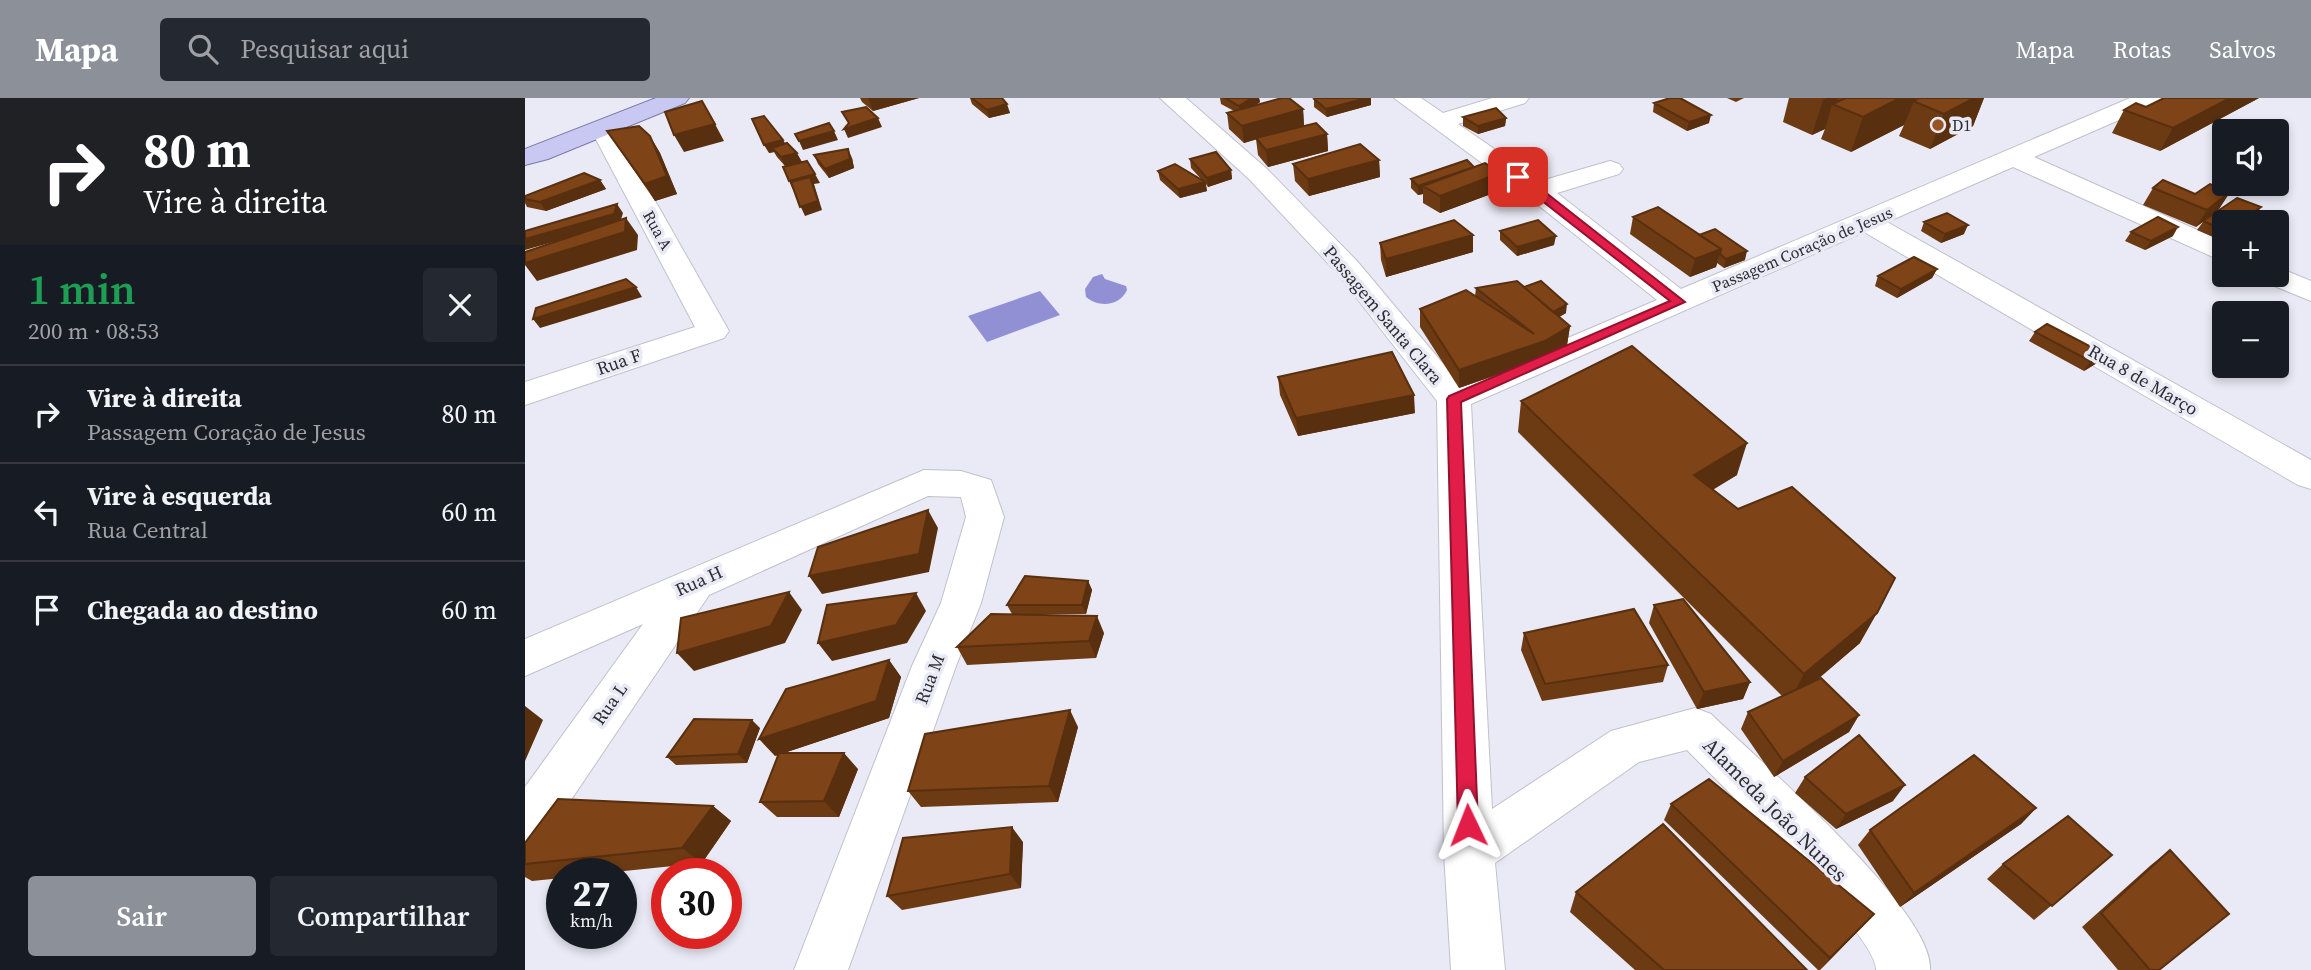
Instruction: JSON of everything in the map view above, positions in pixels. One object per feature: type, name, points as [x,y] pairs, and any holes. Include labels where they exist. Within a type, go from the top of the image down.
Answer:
[{"type":"main road","points":[[530,157],[603,130],[677,98]]},
{"type":"street","points":[[1406,98],[1537,191],[1679,302]]},
{"type":"street","points":[[1441,121],[1517,98]]},
{"type":"street","name":"Passagem Coração de Jesus","points":[[1454,399],[2150,98]]},
{"type":"street","name":"Passagem Santa Clara","points":[[1177,99],[1258,174],[1338,258],[1454,399],[1469,852],[1478,970]]},
{"type":"street","name":"Rua A","points":[[603,130],[713,331]]},
{"type":"street","points":[[2013,157],[2212,248]]},
{"type":"street","points":[[1537,191],[1610,169]]},
{"type":"street","name":"Rua 8 de Março","points":[[1865,221],[2311,476]]},
{"type":"street","points":[[2289,282],[2311,292]]},
{"type":"street","name":"Rua F","points":[[525,394],[713,331]]},
{"type":"street","name":"Rua M","points":[[821,970],[934,666],[961,603],[985,517],[978,489],[961,484],[924,483],[872,505]]},
{"type":"street","name":"Rua H","points":[[525,658],[872,505]]},
{"type":"street","name":"Rua L","points":[[525,827],[696,582]]},
{"type":"street","name":"Alameda João Nunes","points":[[1469,852],[1627,744],[1695,728],[1838,872],[1881,923],[1904,960],[1903,970]]},
{"type":"water","points":[[1102,274],[1105,279],[1126,286],[1127,290],[1119,299],[1109,304],[1097,303],[1086,297],[1085,289],[1093,277]]},
{"type":"water","points":[[1040,291],[1060,315],[987,342],[968,316]]},
{"type":"building","points":[[972,98],[1002,98],[1007,104],[987,110]]},
{"type":"building","points":[[1225,98],[1252,98],[1239,106]]},
{"type":"building","points":[[1289,98],[1303,109],[1242,126],[1227,113]]},
{"type":"building","points":[[1366,98],[1326,109],[1314,99]]},
{"type":"building","points":[[1680,98],[1711,115],[1689,122],[1654,103]]},
{"type":"building","points":[[1846,98],[1900,98],[1863,117],[1832,104]]},
{"type":"building","points":[[1919,98],[1974,98],[1944,114],[1913,101]]},
{"type":"building","points":[[2164,98],[2230,98],[2173,128],[2124,110],[2136,103],[2146,107]]},
{"type":"building","points":[[702,101],[715,124],[674,135],[665,112]]},
{"type":"building","points":[[866,107],[878,118],[844,129],[849,123],[842,112]]},
{"type":"building","points":[[1496,108],[1506,118],[1478,126],[1463,117]]},
{"type":"building","points":[[764,116],[783,140],[764,145],[752,119]]},
{"type":"building","points":[[829,123],[834,131],[799,141],[795,134]]},
{"type":"building","points":[[1316,123],[1327,134],[1266,150],[1256,138]]},
{"type":"building","points":[[639,126],[650,136],[667,176],[645,184],[607,131]]},
{"type":"building","points":[[787,143],[797,153],[781,157],[772,148]]},
{"type":"building","points":[[1360,144],[1379,160],[1308,179],[1293,164]]},
{"type":"building","points":[[848,149],[850,159],[825,169],[814,155]]},
{"type":"building","points":[[1216,152],[1231,170],[1207,178],[1190,159]]},
{"type":"building","points":[[1467,160],[1474,167],[1418,186],[1411,179]]},
{"type":"building","points":[[807,161],[815,174],[789,181],[783,167]]},
{"type":"building","points":[[1485,163],[1500,173],[1440,196],[1423,186]]},
{"type":"building","points":[[1175,164],[1205,182],[1178,189],[1158,171]]},
{"type":"building","points":[[584,173],[600,180],[540,202],[525,199],[525,196]]},
{"type":"building","points":[[810,177],[818,201],[800,207],[791,182]]},
{"type":"building","points":[[2163,180],[2195,194],[2210,184],[2212,196],[2225,196],[2207,210],[2153,188]]},
{"type":"building","points":[[2237,198],[2261,207],[2257,210],[2219,210]]},
{"type":"building","points":[[617,204],[614,214],[525,239],[525,231]]},
{"type":"building","points":[[1658,207],[1721,249],[1695,259],[1633,217]]},
{"type":"building","points":[[1947,213],[1968,225],[1945,234],[1924,222]]},
{"type":"building","points":[[2212,215],[2212,225],[2203,221]]},
{"type":"building","points":[[2158,217],[2178,227],[2151,241],[2131,232]]},
{"type":"building","points":[[626,218],[625,232],[525,263],[525,252]]},
{"type":"building","points":[[1454,220],[1473,235],[1386,259],[1380,243]]},
{"type":"building","points":[[1538,220],[1556,236],[1517,247],[1500,231]]},
{"type":"building","points":[[1715,229],[1747,251],[1726,259],[1720,254],[1721,249],[1699,235]]},
{"type":"building","points":[[1914,257],[1937,269],[1901,289],[1878,276]]},
{"type":"building","points":[[626,279],[636,287],[533,319],[536,308]]},
{"type":"building","points":[[1517,281],[1570,326],[1545,341],[1459,370],[1420,309],[1466,290],[1534,334],[1476,288]]},
{"type":"building","points":[[1541,281],[1567,304],[1553,312],[1524,287]]},
{"type":"building","points":[[2047,324],[2103,353],[2090,361],[2035,332]]},
{"type":"building","points":[[1632,346],[1747,443],[1694,475],[1738,509],[1792,487],[1895,578],[1877,613],[1804,674],[1521,401]]},
{"type":"building","points":[[1392,352],[1414,395],[1296,418],[1278,377]]},
{"type":"building","points":[[928,510],[919,554],[809,576],[818,547]]},
{"type":"building","points":[[1025,576],[1088,581],[1082,605],[1007,605]]},
{"type":"building","points":[[789,592],[771,626],[677,653],[681,618]]},
{"type":"building","points":[[916,593],[896,625],[818,643],[827,605]]},
{"type":"building","points":[[1683,599],[1750,682],[1704,692],[1654,605]]},
{"type":"building","points":[[1634,609],[1668,665],[1545,684],[1524,633]]},
{"type":"building","points":[[991,614],[1097,616],[1089,641],[957,647]]},
{"type":"building","points":[[889,660],[876,701],[759,739],[786,689]]},
{"type":"building","points":[[1821,678],[1859,715],[1783,761],[1748,712]]},
{"type":"building","points":[[1070,710],[1049,786],[908,791],[925,734]]},
{"type":"building","points":[[694,719],[752,720],[738,754],[667,757]]},
{"type":"building","points":[[1859,735],[1905,785],[1846,814],[1805,777]]},
{"type":"building","points":[[779,753],[844,753],[824,801],[760,802]]},
{"type":"building","points":[[1974,755],[2036,808],[1914,893],[1870,830]]},
{"type":"building","points":[[1709,779],[1874,914],[1830,958],[1671,804]]},
{"type":"building","points":[[558,799],[713,806],[682,848],[584,858],[546,858],[546,862],[525,864],[525,843]]},
{"type":"building","points":[[2068,816],[2112,855],[2052,906],[2003,864]]},
{"type":"building","points":[[1663,824],[1807,970],[1664,970],[1576,892]]},
{"type":"building","points":[[1012,827],[1010,874],[887,896],[903,838]]},
{"type":"building","points":[[2170,850],[2229,914],[2159,970],[2150,970],[2101,913]]},
{"type":"place","name":"D1","points":[[1938,125]]},
{"type":"route","points":[[1468,825],[1454,399],[1679,302],[1518,177]]}]
